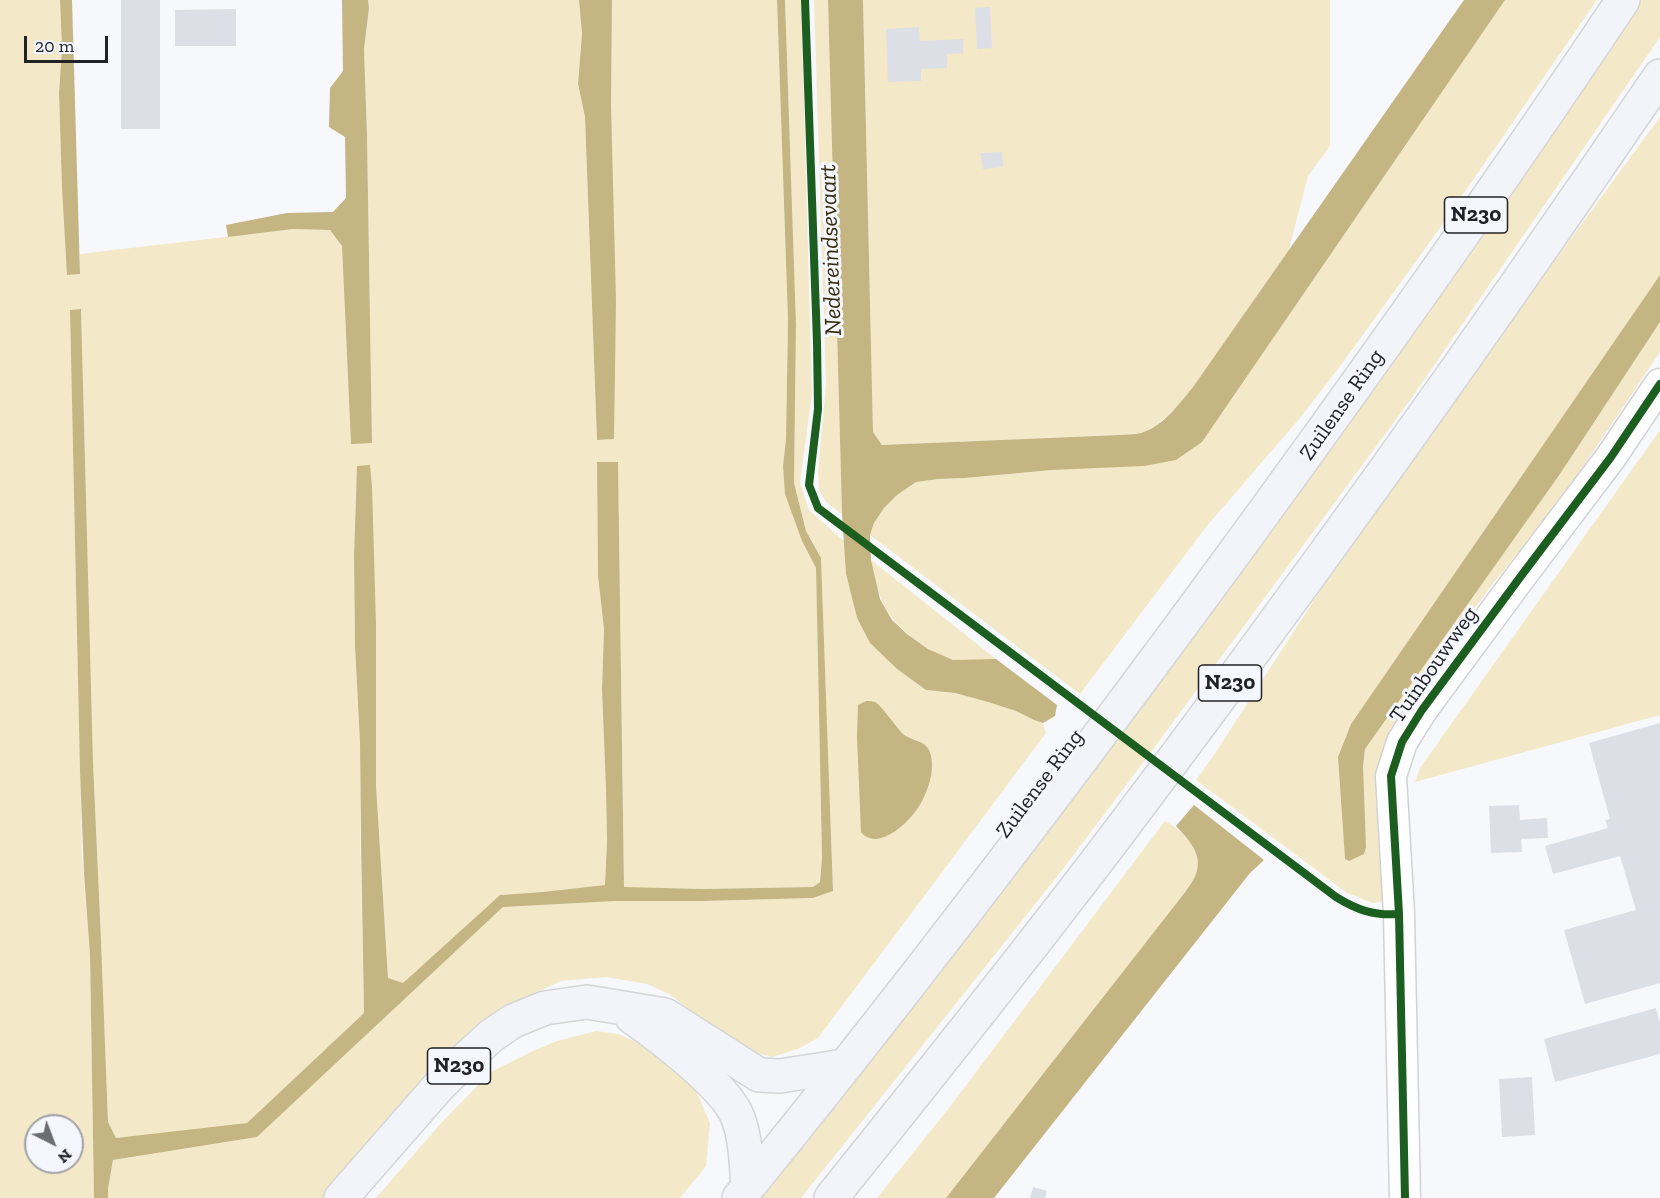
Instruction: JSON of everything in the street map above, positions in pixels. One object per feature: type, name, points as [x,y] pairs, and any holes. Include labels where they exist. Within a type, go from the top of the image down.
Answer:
[{"type":"main road","name":"Zuilense Ring","points":[[743,1192],[844,1066],[1100,735],[1326,428],[1561,94],[1623,0]]},
{"type":"main road","name":"N230","points":[[831,1198],[1112,842],[1200,724],[1379,480],[1660,76]]},
{"type":"main road","name":"N230","points":[[341,1198],[468,1057],[491,1036],[513,1021],[545,1008],[587,1002],[665,1015],[759,1076],[780,1076],[844,1066]]},
{"type":"main road","name":"N230","points":[[615,1006],[674,1049],[726,1098],[737,1115],[742,1132],[743,1192]]},
{"type":"street","name":"Tuinbouwweg","points":[[1405,1198],[1399,914],[1391,776],[1402,742],[1422,710],[1611,458],[1660,384]]},
{"type":"shaded area","points":[[0,0],[60,0],[62,49],[59,93],[68,275],[80,274],[80,254],[293,229],[330,230],[342,246],[351,443],[372,442],[364,49],[368,0],[579,0],[582,34],[578,84],[585,117],[597,439],[607,440],[612,0],[777,0],[788,320],[786,439],[783,466],[802,541],[816,568],[822,858],[820,882],[813,887],[624,888],[618,463],[597,462],[598,576],[604,629],[602,690],[607,840],[605,885],[500,895],[403,983],[388,978],[376,785],[376,624],[373,541],[356,484],[355,646],[360,743],[364,1013],[247,1123],[183,1133],[116,1138],[108,1122],[93,762],[81,310],[70,310],[82,856],[90,955],[94,1198],[0,1198]]},
{"type":"shaded area","points":[[60,0],[72,0],[80,274],[67,275],[59,93],[62,49]]},
{"type":"shaded area","points":[[342,0],[368,0],[369,8],[364,49],[372,443],[351,444],[342,246],[330,230],[293,229],[228,237],[226,225],[287,213],[333,212],[346,198],[345,137],[329,127],[330,88],[343,71]]},
{"type":"shaded area","points":[[579,0],[612,0],[611,105],[616,301],[614,439],[597,440],[585,117],[578,84],[582,34]]},
{"type":"shaded area","points":[[777,0],[785,0],[796,324],[794,483],[806,531],[821,558],[833,891],[813,898],[615,901],[503,907],[257,1137],[113,1160],[108,1198],[94,1198],[90,955],[80,772],[70,310],[81,309],[93,762],[108,1122],[116,1138],[247,1123],[364,1013],[360,743],[355,646],[354,555],[357,466],[370,465],[372,486],[376,624],[376,785],[388,978],[403,983],[500,895],[605,885],[607,840],[602,690],[604,629],[598,576],[597,462],[618,462],[624,887],[702,889],[813,887],[820,882],[822,858],[816,568],[802,541],[785,494],[783,466],[786,439],[788,320]]},
{"type":"shaded area","points":[[785,0],[801,0],[812,393],[800,483],[809,510],[845,542],[846,574],[857,618],[870,643],[897,669],[926,690],[955,693],[1016,711],[1043,723],[1046,733],[818,1038],[798,1049],[772,1057],[739,1048],[669,994],[647,984],[606,977],[561,981],[496,1011],[447,1053],[324,1198],[108,1198],[113,1160],[257,1137],[503,907],[607,901],[813,898],[833,891],[821,558],[806,531],[794,483],[796,324]]},
{"type":"shaded area","points":[[814,0],[828,0],[842,514],[827,503],[819,491],[818,472],[826,385]]},
{"type":"shaded area","points":[[828,0],[863,0],[873,432],[882,445],[1138,434],[1159,424],[1193,387],[1464,0],[1505,0],[1202,442],[1176,460],[1144,466],[1052,470],[916,482],[897,495],[874,523],[870,535],[871,560],[880,599],[892,620],[928,649],[953,660],[996,659],[1057,705],[1055,716],[1043,723],[988,702],[955,693],[926,690],[897,669],[870,643],[857,618],[846,574],[842,514]]},
{"type":"shaded area","points":[[863,0],[1330,0],[1330,146],[1308,176],[1288,253],[1193,387],[1176,408],[1159,423],[1143,433],[1120,435],[882,445],[873,432]]},
{"type":"shaded area","points":[[1505,0],[1597,0],[1435,235],[1341,365],[1300,418],[1206,527],[1080,694],[870,535],[874,523],[884,508],[897,495],[916,482],[1052,470],[1222,413]]},
{"type":"shaded area","points":[[1637,0],[1660,0],[1660,37],[1408,403],[1154,748],[1063,869],[801,1198],[754,1198]]},
{"type":"shaded area","points":[[1660,117],[1660,275],[1351,724],[1338,757],[1345,859],[1349,861],[1365,749],[1560,474],[1660,322],[1660,352],[1564,495],[1488,590],[1401,710],[1388,745],[1387,901],[1373,903],[1347,893],[1196,780],[1376,504]]},
{"type":"shaded area","points":[[1660,275],[1660,322],[1560,474],[1365,749],[1363,766],[1366,847],[1364,854],[1349,861],[1345,859],[1338,757],[1351,724]]},
{"type":"shaded area","points":[[1660,430],[1660,715],[1415,782],[1420,768]]},
{"type":"shaded area","points":[[871,560],[996,659],[959,661],[950,659],[909,635],[892,618],[886,608],[877,587]]},
{"type":"shaded area","points":[[866,701],[875,702],[903,734],[925,745],[932,761],[929,783],[918,808],[895,831],[877,839],[868,838],[861,832],[858,705]]},
{"type":"shaded area","points":[[1194,805],[1264,860],[1250,873],[994,1198],[946,1198],[1186,891],[1196,874],[1198,860],[1194,848],[1176,826]]},
{"type":"shaded area","points":[[1165,821],[1179,830],[1195,850],[1198,866],[1196,875],[1186,891],[946,1198],[877,1198],[949,1108]]},
{"type":"shaded area","points":[[596,1031],[618,1034],[634,1041],[692,1081],[710,1123],[706,1166],[680,1198],[376,1198],[441,1123],[491,1072],[557,1041]]},
{"type":"building","points":[[121,0],[160,0],[160,129],[121,129]]},
{"type":"building","points":[[990,7],[992,48],[977,49],[975,8]]},
{"type":"building","points":[[236,9],[236,46],[175,46],[175,10]]},
{"type":"building","points":[[919,27],[920,41],[963,39],[963,53],[947,54],[947,68],[921,69],[921,81],[888,82],[886,29]]},
{"type":"building","points":[[1002,152],[1003,167],[983,169],[981,153]]},
{"type":"building","points":[[1660,723],[1660,983],[1585,1004],[1564,930],[1636,910],[1620,856],[1553,874],[1545,846],[1608,828],[1605,820],[1610,819],[1589,743]]},
{"type":"building","points":[[1519,805],[1520,820],[1547,818],[1548,838],[1521,839],[1522,852],[1491,853],[1489,806]]},
{"type":"building","points":[[1656,1008],[1660,1023],[1660,1054],[1555,1082],[1544,1039]]},
{"type":"building","points":[[1532,1077],[1535,1135],[1502,1137],[1499,1079]]},
{"type":"building","points":[[1033,1187],[1047,1191],[1045,1198],[1030,1198]]},
{"type":"cycle path","points":[[805,0],[818,409],[809,485],[818,508],[1336,897],[1366,911],[1399,914]]},
{"type":"cycle path","points":[[1405,1198],[1399,914],[1391,776],[1402,742],[1422,710],[1611,457],[1660,384]]},
{"type":"water label","name":"Nedereindsevaart","points":[[831,250]]}]
